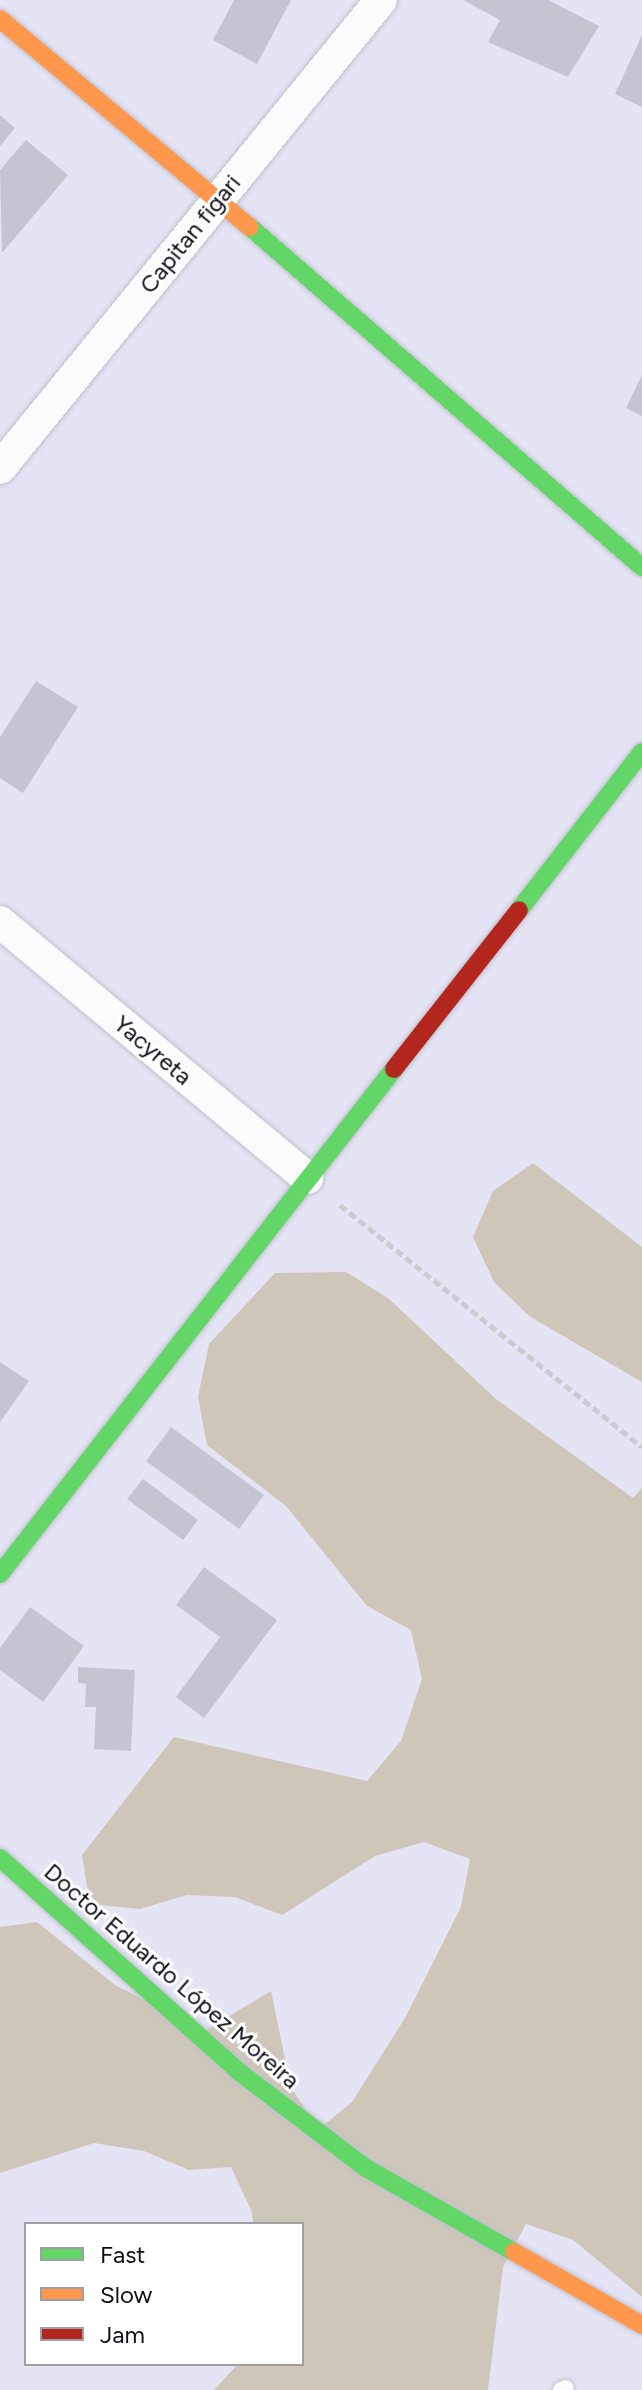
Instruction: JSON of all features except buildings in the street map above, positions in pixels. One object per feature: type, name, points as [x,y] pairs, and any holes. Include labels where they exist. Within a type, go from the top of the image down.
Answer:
[{"type":"street","name":"Capitan figari","points":[[0,468],[381,0]]},
{"type":"street","points":[[0,19],[219,200],[642,567]]},
{"type":"street","points":[[0,1574],[642,752]]},
{"type":"street","name":"Yacyreta","points":[[0,922],[307,1178]]},
{"type":"street","name":"Doctor Eduardo López Moreira","points":[[0,1858],[238,2071],[366,2168],[642,2325]]},
{"type":"path","points":[[307,1178],[642,1447]]},
{"type":"shaded area","points":[[533,1163],[642,1247],[642,1382],[529,1316],[494,1282],[473,1237],[493,1191]]},
{"type":"shaded area","points":[[346,1272],[388,1298],[496,1399],[633,1498],[642,1488],[642,2297],[573,2240],[526,2224],[503,2267],[488,2390],[214,2390],[236,2366],[304,2366],[304,2222],[253,2222],[252,2212],[231,2167],[189,2170],[144,2151],[94,2143],[0,2173],[0,1927],[37,1922],[115,1985],[206,2030],[271,1991],[291,2088],[319,2129],[352,2102],[405,2018],[461,1907],[470,1859],[424,1842],[375,1856],[282,1915],[235,1897],[187,1895],[140,1909],[90,1904],[82,1855],[174,1737],[367,1781],[401,1741],[422,1679],[411,1630],[367,1606],[286,1506],[207,1445],[198,1397],[209,1344],[275,1273]]},
{"type":"traffic: fast","points":[[250,227],[642,567]]},
{"type":"traffic: fast","points":[[519,910],[642,752]]},
{"type":"traffic: fast","points":[[0,1574],[394,1069]]},
{"type":"traffic: fast","points":[[0,1858],[238,2071],[366,2168],[514,2252]]},
{"type":"traffic: slow","points":[[0,19],[250,227]]},
{"type":"traffic: slow","points":[[514,2252],[642,2325]]},
{"type":"traffic: jam","points":[[394,1069],[519,910]]}]
